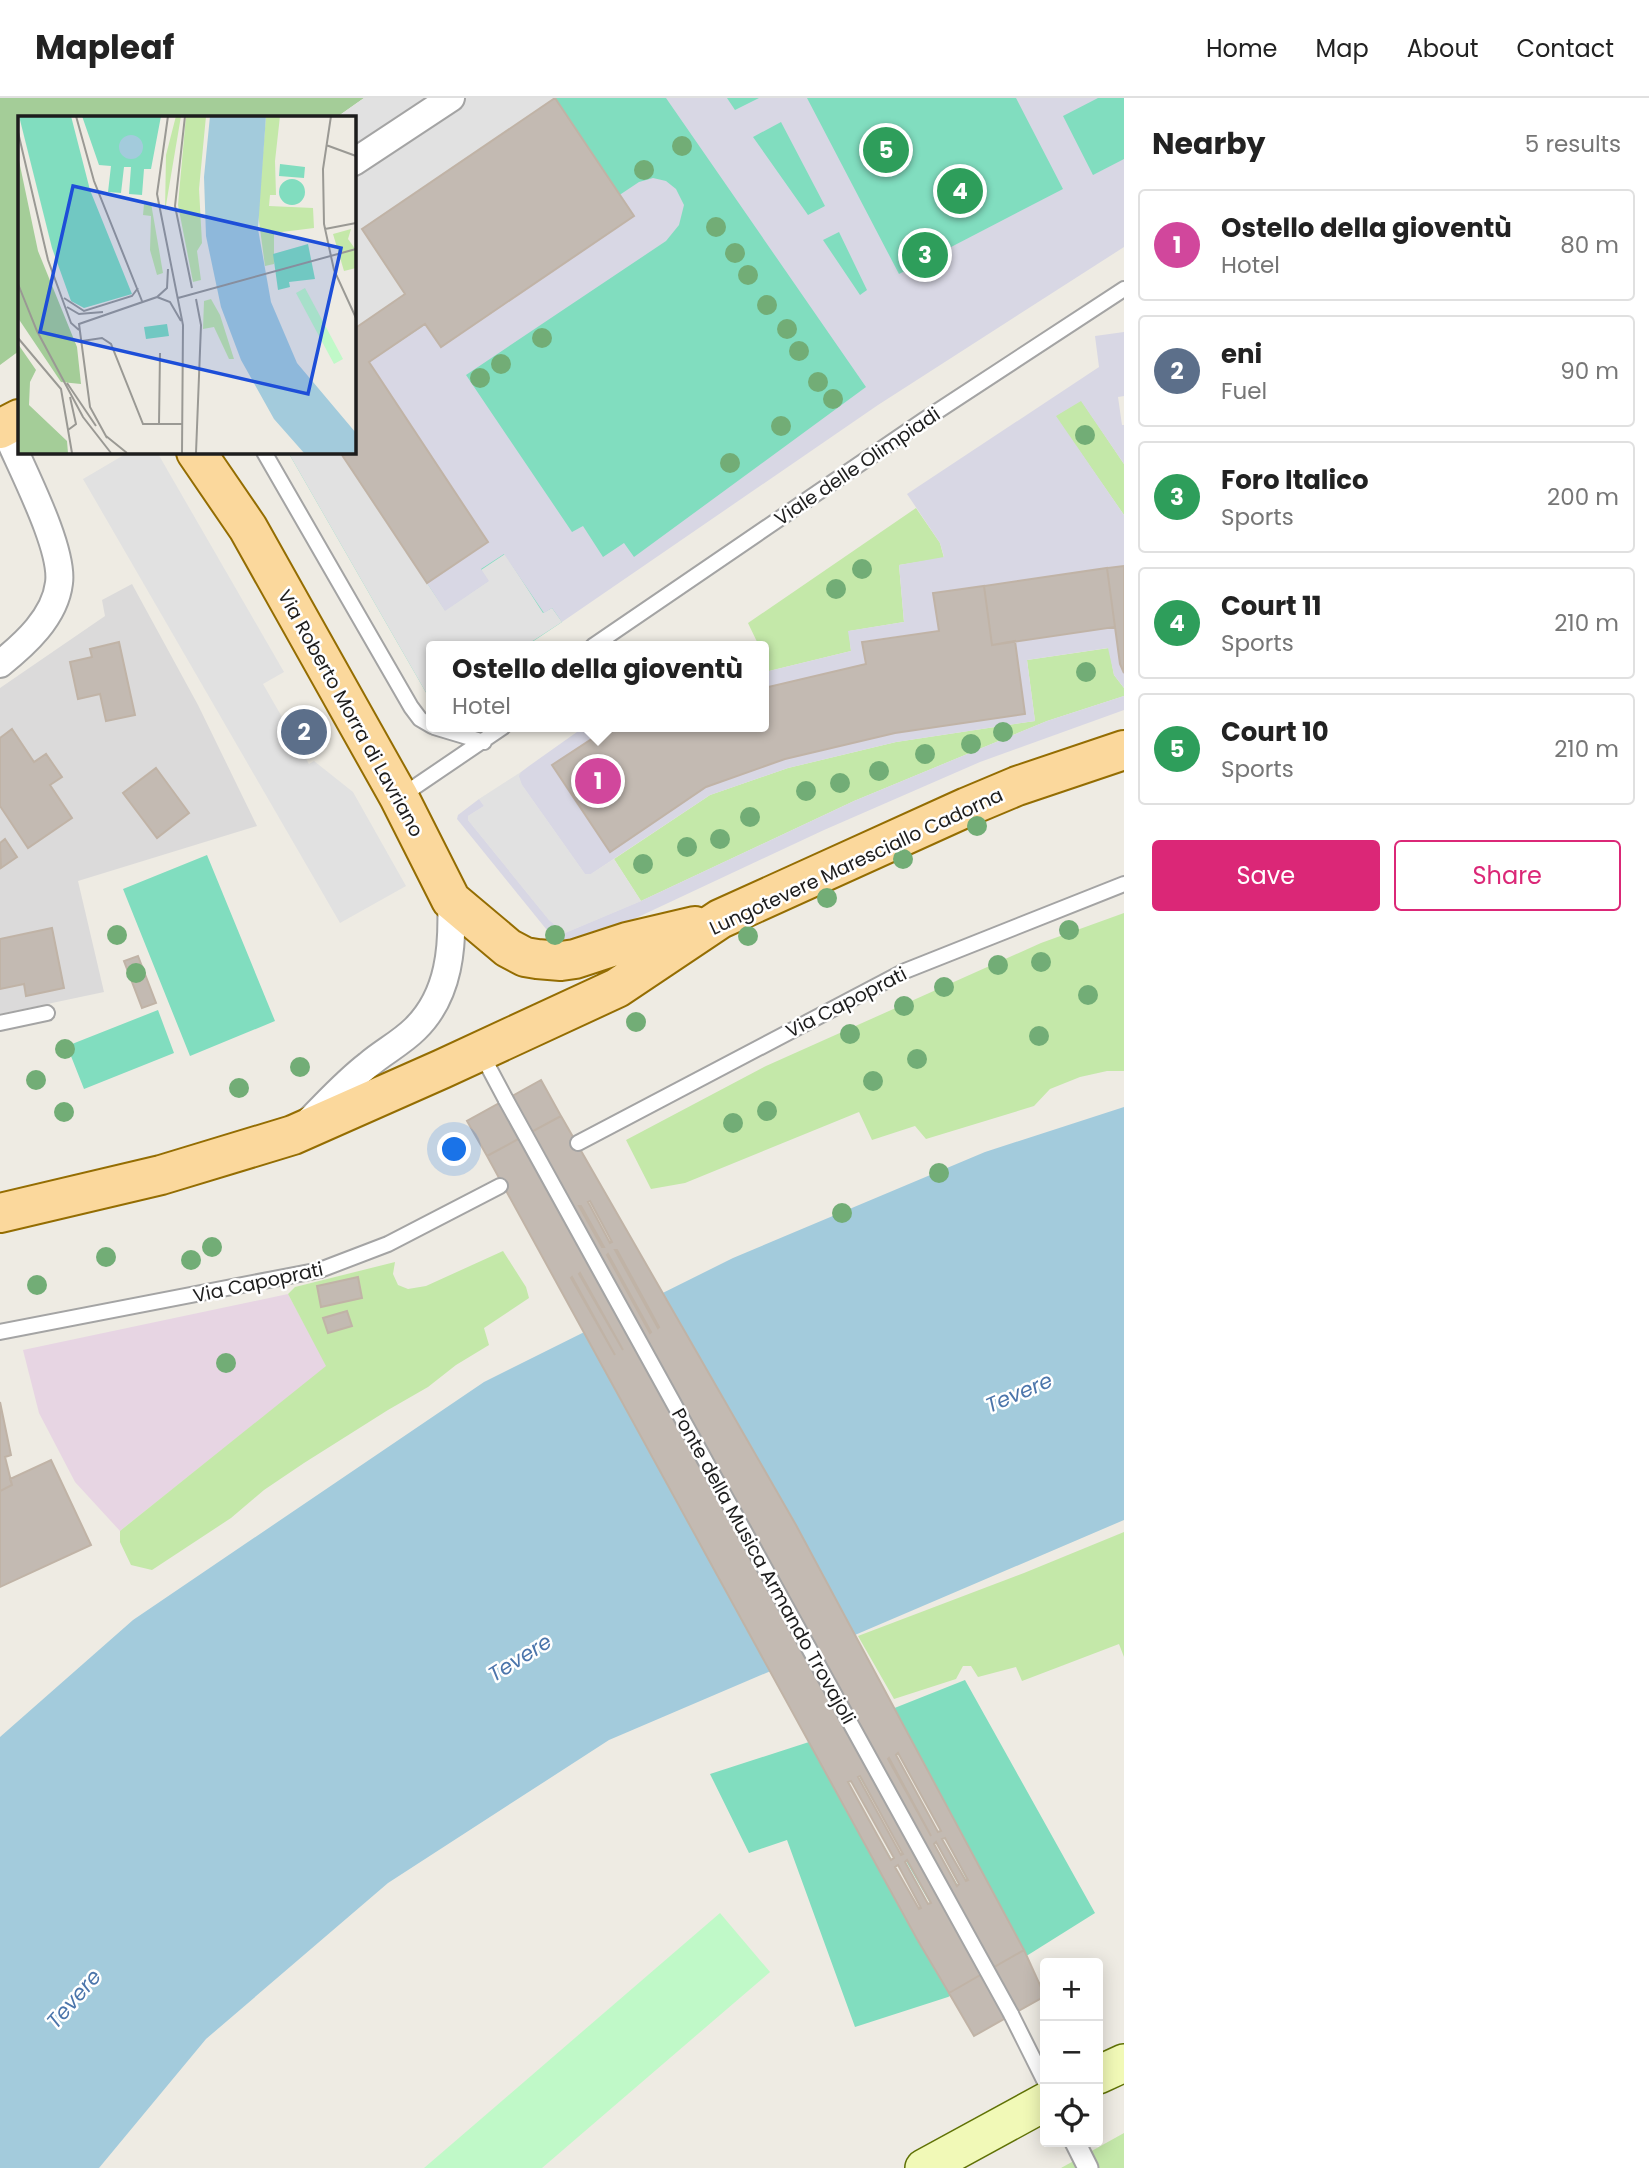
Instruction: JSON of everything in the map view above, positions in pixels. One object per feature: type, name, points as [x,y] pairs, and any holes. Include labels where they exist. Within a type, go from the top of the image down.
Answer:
[{"type":"main road","name":"Via Roberto Morra di Lavriano","points":[[197,453],[248,528],[399,797],[451,900],[508,948],[525,957],[561,961],[720,919]]},
{"type":"main road","name":"Lungotevere Maresciallo Cadorna","points":[[0,1213],[161,1175],[293,1135],[617,988],[720,919],[1017,786],[1124,750]]},
{"type":"main road","points":[[1103,2074],[1124,2063]]},
{"type":"main road","points":[[924,2168],[1040,2105]]},
{"type":"street","points":[[355,161],[451,98]]},
{"type":"street","points":[[8,425],[18,451]]},
{"type":"street","points":[[0,664],[29,638],[43,621],[53,604],[59,584],[58,562],[19,453]]},
{"type":"street","name":"Via Roberto Morra di Lavriano","points":[[217,453],[248,528]]},
{"type":"street","name":"Via Roberto Morra di Lavriano","points":[[293,1135],[367,1065],[413,1031],[435,1006],[443,988],[451,949],[451,900]]},
{"type":"street","points":[[1078,2147],[1088,2168]]},
{"type":"lane","name":"Viale delle Olimpiadi","points":[[600,641],[924,420],[1124,289]]},
{"type":"lane","points":[[265,453],[411,707],[426,722]]},
{"type":"lane","points":[[452,732],[484,742]]},
{"type":"lane","points":[[399,797],[497,732]]},
{"type":"lane","name":"Via Capoprati","points":[[578,1143],[905,971],[1124,884]]},
{"type":"lane","points":[[0,1023],[47,1013]]},
{"type":"lane","name":"Ponte della Musica Armando Trovajoli","points":[[480,1052],[1011,2014],[1040,2072]]},
{"type":"lane","name":"Via Capoprati","points":[[0,1332],[320,1270],[388,1244],[500,1186]]},
{"type":"shaded area","points":[[364,98],[555,98],[362,229],[405,294],[355,328],[355,116],[338,116]]},
{"type":"shaded area","points":[[666,98],[727,98],[735,110],[759,98],[807,98],[899,274],[1063,189],[1016,98],[1098,98],[1063,116],[1093,175],[1124,159],[1124,247],[878,405],[562,622],[552,608],[544,613],[504,554],[481,569],[489,581],[445,611],[427,583],[488,542],[369,362],[639,182],[653,178],[666,181],[676,189],[684,205],[679,225],[666,241],[466,375],[572,532],[583,526],[603,557],[624,543],[634,557],[866,387]],"holes":[[[781,122],[825,206],[808,215],[753,137]],[[839,232],[867,290],[860,295],[823,240]]]},
{"type":"shaded area","points":[[1124,332],[1124,396],[1118,397],[1124,425],[1124,464],[1081,401],[1056,416],[1124,515],[1124,566],[934,593],[939,631],[863,641],[866,664],[769,687],[769,671],[851,651],[848,631],[904,622],[899,565],[944,557],[940,543],[907,494],[1099,367],[1095,336]]},
{"type":"shaded area","points":[[127,453],[158,453],[284,672],[263,684],[309,764],[314,761],[353,792],[406,886],[340,923],[83,479]]},
{"type":"shaded area","points":[[289,453],[341,453],[445,610],[488,581],[481,570],[505,554],[543,613],[552,608],[562,622],[533,641],[426,641],[426,693]]},
{"type":"shaded area","points":[[132,584],[198,705],[257,826],[78,881],[104,992],[0,1014],[0,688],[105,616],[102,600]]},
{"type":"shaded area","points":[[1115,627],[1120,664],[1124,673],[1124,688],[1114,675],[1108,648],[1027,660],[1035,721],[896,742],[788,768],[710,795],[591,874],[585,874],[522,785],[519,776],[577,732],[603,732],[552,766],[610,851],[706,787],[785,759],[895,733],[1025,714],[1015,641]]},
{"type":"shaded area","points":[[1124,696],[1124,710],[980,762],[824,830],[619,926],[559,945],[457,819],[458,815],[479,799],[484,806],[468,816],[468,820],[549,920],[565,933],[641,901],[854,801],[1047,721]]},
{"type":"shaded area","points":[[521,772],[522,785],[585,874],[591,874],[614,859],[641,901],[565,933],[549,920],[468,820],[468,816],[484,806],[479,799]]},
{"type":"shaded area","points":[[288,1294],[327,1366],[120,1531],[75,1482],[39,1413],[23,1350]]},
{"type":"green space","points":[[0,98],[364,98],[338,116],[18,116],[18,352],[0,365]]},
{"type":"green space","points":[[555,98],[1124,98],[1124,225],[558,615],[562,622],[534,641],[426,641],[426,693],[289,453],[355,453],[355,219],[362,229]]},
{"type":"green space","points":[[1081,400],[1124,464],[1124,515],[1055,416]]},
{"type":"green space","points":[[916,508],[940,543],[944,558],[899,565],[904,622],[849,631],[851,651],[769,671],[769,641],[757,641],[748,623]]},
{"type":"green space","points":[[1109,648],[1114,675],[1124,688],[1124,696],[1047,721],[854,801],[641,901],[614,859],[710,795],[788,768],[896,742],[1035,721],[1027,660]]},
{"type":"green space","points":[[207,855],[275,1021],[190,1056],[123,889]]},
{"type":"green space","points":[[1124,913],[1124,1071],[1107,1071],[1080,1077],[1050,1089],[1034,1106],[926,1139],[915,1126],[872,1140],[859,1112],[685,1183],[651,1189],[626,1140],[766,1066],[1041,943]]},
{"type":"green space","points":[[158,1010],[174,1053],[84,1089],[67,1046]]},
{"type":"green space","points":[[503,1251],[526,1287],[529,1298],[484,1328],[489,1345],[456,1365],[428,1387],[304,1463],[264,1490],[231,1518],[152,1570],[131,1565],[120,1542],[120,1531],[326,1366],[288,1294],[295,1287],[395,1262],[393,1274],[398,1285],[408,1289],[426,1286]]},
{"type":"green space","points":[[1124,1532],[1124,1657],[1119,1644],[1022,1681],[1016,1667],[978,1677],[971,1666],[963,1666],[956,1679],[894,1699],[858,1636],[1024,1573]]},
{"type":"green space","points":[[965,1680],[1095,1913],[1028,1955],[948,1997],[855,2027],[787,1840],[749,1853],[710,1774],[809,1742]],"holes":[[[899,1754],[941,1830],[931,1836],[888,1760]],[[859,1776],[903,1853],[892,1860],[848,1783]],[[945,1838],[967,1880],[958,1886],[934,1844]],[[906,1861],[930,1903],[919,1909],[895,1867]]]},
{"type":"green space","points":[[720,1913],[770,1972],[542,2168],[424,2168]]},
{"type":"green space","points":[[1124,2133],[1124,2168],[1061,2168],[1103,2147]]},
{"type":"water","name":"Tevere","points":[[1124,1107],[1124,1520],[609,1740],[388,1883],[206,2039],[99,2168],[0,2168],[0,1737],[133,1620],[484,1382],[733,1258],[985,1152]]},
{"type":"building","points":[[555,98],[634,216],[441,347],[425,324],[369,362],[488,542],[427,583],[341,453],[355,453],[355,328],[405,294],[362,229]]},
{"type":"building","points":[[1124,566],[1124,673],[1120,664],[1107,568]]},
{"type":"building","points":[[1107,568],[1115,627],[992,645],[984,586]]},
{"type":"building","points":[[984,586],[992,645],[1015,641],[1025,714],[895,733],[785,759],[706,787],[610,852],[552,765],[602,732],[769,732],[769,687],[866,664],[862,642],[939,631],[933,593]]},
{"type":"building","points":[[119,642],[135,715],[106,721],[100,694],[78,699],[70,662],[92,657],[90,649]]},
{"type":"building","points":[[12,729],[34,762],[46,754],[62,777],[50,785],[72,818],[28,848],[0,806],[0,738]]},
{"type":"building","points":[[156,768],[189,813],[157,838],[123,793]]},
{"type":"building","points":[[5,839],[17,857],[1,868],[0,843]]},
{"type":"building","points":[[52,928],[64,988],[26,996],[24,984],[0,989],[0,939]]},
{"type":"building","points":[[138,956],[156,1003],[142,1008],[124,961]]},
{"type":"building","points":[[541,1080],[561,1116],[487,1156],[467,1121]]},
{"type":"building","points":[[561,1116],[796,1525],[1024,1950],[949,1993],[487,1156]],"holes":[[[590,1201],[612,1242],[610,1243],[588,1202]],[[579,1206],[581,1206],[604,1247]],[[615,1250],[659,1327],[658,1328]],[[608,1254],[651,1332],[650,1333]],[[580,1273],[623,1350],[579,1274]],[[572,1277],[615,1355],[571,1278]],[[898,1753],[941,1831],[938,1832],[896,1755]],[[889,1758],[931,1836],[888,1759]],[[860,1776],[903,1854],[901,1855],[858,1777]],[[851,1781],[894,1858],[891,1860],[848,1782]],[[945,1838],[968,1880],[966,1881],[942,1839]],[[936,1842],[959,1884],[957,1886],[934,1844]],[[907,1860],[931,1903],[928,1904],[905,1862]],[[898,1865],[921,1908],[919,1909],[895,1867]]]},
{"type":"building","points":[[358,1277],[362,1298],[321,1307],[317,1286]]},
{"type":"building","points":[[347,1311],[352,1326],[328,1333],[323,1318]]},
{"type":"building","points":[[0,1402],[11,1455],[5,1457],[12,1485],[0,1491]]},
{"type":"building","points":[[51,1460],[91,1545],[0,1587],[0,1491],[12,1485],[10,1479]]},
{"type":"building","points":[[1024,1950],[1040,1985],[1040,1999],[974,2036],[949,1993]]},
{"type":"place","name":"Court 10","points":[[886,150]]},
{"type":"place","name":"Court 11","points":[[960,191]]},
{"type":"place","name":"Foro Italico","points":[[925,255]]},
{"type":"place","name":"eni","points":[[304,732]]},
{"type":"place","name":"Ostello della gioventù","points":[[598,781]]}]
